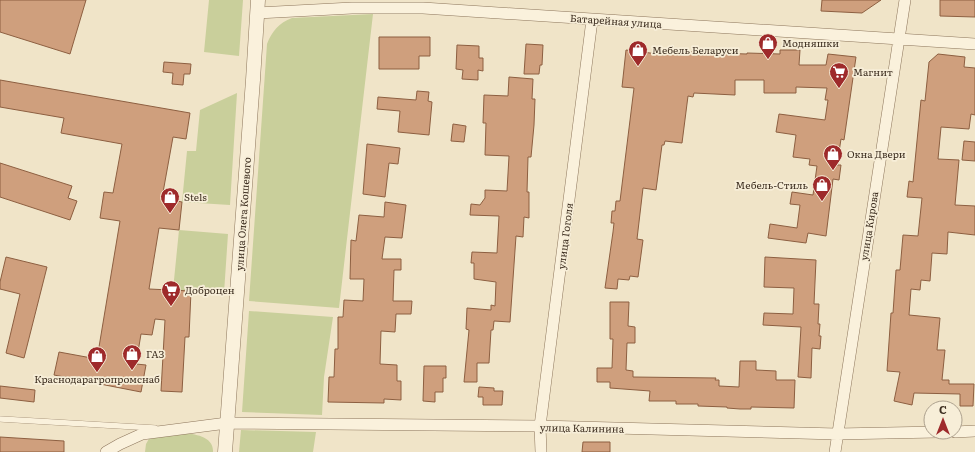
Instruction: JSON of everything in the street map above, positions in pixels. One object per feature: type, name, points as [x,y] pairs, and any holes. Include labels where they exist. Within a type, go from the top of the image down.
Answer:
[{"type":"street","name":"улица Кирова","points":[[835,452],[905,0]]},
{"type":"street","name":"Батарейная улица","points":[[258,6],[352,8],[400,7],[975,44]]},
{"type":"street","name":"улица Олега Кошевого","points":[[224,452],[258,6]]},
{"type":"street","name":"улица Гоголя","points":[[541,452],[540,426],[592,20]]},
{"type":"street","name":"улица Калинина","points":[[106,452],[135,436],[151,432],[227,423],[540,426],[837,434],[923,432]]},
{"type":"street","points":[[963,432],[975,431]]},
{"type":"lane","points":[[0,419],[176,429]]},
{"type":"green space","points":[[209,0],[243,0],[239,56],[204,52]]},
{"type":"green space","points":[[373,14],[339,308],[249,301],[267,44],[269,39],[280,25],[292,18]]},
{"type":"green space","points":[[237,93],[230,205],[182,202],[187,151],[196,151],[200,110]]},
{"type":"green space","points":[[179,230],[228,234],[224,293],[173,290]]},
{"type":"green space","points":[[249,311],[333,317],[324,377],[322,415],[242,412]]},
{"type":"green space","points":[[241,430],[316,432],[313,452],[239,452]]},
{"type":"green space","points":[[183,433],[198,435],[207,439],[210,442],[213,452],[145,452],[146,444],[150,437]]},
{"type":"building","points":[[0,0],[86,0],[70,54],[0,32]]},
{"type":"building","points":[[822,0],[881,0],[862,13],[821,11]]},
{"type":"building","points":[[940,0],[975,0],[975,17],[940,16]]},
{"type":"building","points":[[379,37],[430,37],[430,56],[419,56],[419,69],[379,69]]},
{"type":"building","points":[[526,44],[543,45],[542,65],[540,65],[539,74],[524,74]]},
{"type":"building","points":[[457,45],[479,46],[479,58],[483,58],[483,71],[478,70],[478,80],[462,79],[463,70],[456,69]]},
{"type":"building","points":[[659,48],[702,53],[702,50],[716,50],[716,53],[747,54],[780,54],[780,50],[800,50],[799,65],[826,65],[828,54],[856,57],[844,140],[841,139],[837,165],[841,165],[839,180],[833,179],[826,236],[808,233],[806,243],[768,238],[770,224],[797,228],[800,205],[790,204],[792,192],[813,195],[817,166],[809,165],[810,159],[793,157],[796,135],[776,132],[779,114],[825,120],[828,100],[825,100],[827,88],[796,87],[796,93],[764,93],[764,80],[735,80],[735,95],[694,93],[693,97],[688,96],[682,143],[665,141],[664,145],[662,145],[656,190],[643,188],[637,239],[643,240],[638,277],[630,276],[629,280],[618,279],[617,289],[605,288],[614,223],[611,223],[612,211],[615,211],[616,201],[620,201],[634,88],[622,87],[626,50],[658,54]]},
{"type":"building","points":[[938,54],[965,57],[964,67],[975,68],[975,115],[971,114],[969,129],[941,127],[938,159],[959,160],[955,205],[975,206],[975,235],[948,232],[947,254],[932,253],[930,281],[921,280],[920,290],[911,289],[909,315],[940,318],[937,350],[945,350],[942,380],[949,380],[949,384],[974,384],[973,406],[963,406],[963,400],[960,400],[960,394],[914,393],[912,405],[894,401],[900,372],[887,371],[896,270],[900,270],[903,235],[918,236],[922,198],[907,197],[909,181],[913,182],[921,100],[925,101],[929,62]]},
{"type":"building","points":[[164,62],[191,64],[190,74],[184,74],[183,85],[172,84],[173,73],[163,72]]},
{"type":"building","points":[[509,77],[533,79],[532,99],[535,99],[534,125],[531,157],[528,157],[527,192],[529,192],[529,218],[524,217],[523,237],[516,236],[510,322],[494,321],[493,330],[491,330],[489,363],[477,363],[477,382],[464,382],[469,330],[466,329],[467,308],[491,310],[491,305],[495,306],[496,282],[474,279],[474,263],[471,263],[472,252],[497,253],[499,216],[470,215],[471,204],[480,205],[485,198],[485,190],[507,191],[509,156],[485,155],[486,123],[483,123],[484,95],[508,96]]},
{"type":"building","points":[[0,80],[190,113],[186,139],[173,137],[162,198],[182,202],[179,230],[159,228],[149,289],[191,291],[189,337],[185,337],[182,392],[161,391],[165,320],[155,319],[152,335],[141,334],[136,364],[146,365],[141,392],[54,375],[59,352],[97,359],[120,221],[100,218],[104,192],[113,193],[122,144],[61,133],[64,118],[0,107]]},
{"type":"building","points":[[417,91],[429,92],[428,101],[432,102],[429,135],[398,132],[400,111],[377,109],[378,97],[416,100]]},
{"type":"building","points":[[453,124],[466,126],[464,142],[451,141]]},
{"type":"building","points":[[964,141],[975,142],[975,161],[962,160]]},
{"type":"building","points":[[367,144],[400,148],[398,164],[389,163],[385,197],[363,194]]},
{"type":"building","points":[[0,163],[72,186],[68,198],[77,201],[70,220],[0,197]]},
{"type":"building","points":[[385,202],[406,205],[402,238],[385,237],[382,259],[401,259],[401,270],[394,270],[393,301],[412,301],[411,314],[396,314],[395,332],[381,331],[380,364],[397,365],[397,381],[401,381],[401,400],[384,399],[384,403],[328,402],[329,377],[334,377],[335,349],[338,349],[338,317],[343,317],[344,300],[363,301],[364,279],[350,279],[351,240],[356,241],[359,215],[384,217]]},
{"type":"building","points":[[6,257],[47,267],[24,358],[6,353],[20,294],[0,289],[0,282]]},
{"type":"building","points":[[765,257],[816,260],[814,304],[819,304],[818,324],[820,324],[819,336],[821,336],[820,349],[812,348],[811,378],[798,377],[801,327],[763,325],[764,313],[793,314],[794,288],[764,287]]},
{"type":"building","points":[[610,302],[629,302],[628,326],[635,327],[635,343],[627,343],[626,370],[633,371],[633,377],[716,378],[715,380],[719,380],[719,386],[739,387],[740,361],[756,361],[756,370],[776,371],[776,380],[795,380],[794,408],[751,407],[751,409],[740,409],[698,406],[698,404],[676,404],[676,401],[649,401],[650,391],[610,388],[610,382],[597,382],[597,368],[612,368],[613,339],[610,339]]},
{"type":"building","points":[[424,366],[446,366],[446,378],[443,378],[443,392],[435,392],[435,402],[423,401]]},
{"type":"building","points":[[0,386],[35,390],[34,402],[0,398]]},
{"type":"building","points":[[479,387],[494,388],[494,391],[503,391],[502,405],[483,405],[483,397],[478,397]]},
{"type":"building","points":[[0,437],[64,441],[64,452],[0,452]]},
{"type":"building","points":[[583,442],[610,442],[610,452],[582,452]]},
{"type":"place","name":"Модняшки","points":[[768,60]]},
{"type":"place","name":"Мебель Беларуси","points":[[638,67]]},
{"type":"place","name":"Магнит","points":[[839,89]]},
{"type":"place","name":"Окна Двери","points":[[833,171]]},
{"type":"place","name":"Мебель-Стиль","points":[[822,202]]},
{"type":"place","name":"Stels","points":[[170,214]]},
{"type":"place","name":"Доброцен","points":[[171,307]]},
{"type":"place","name":"ГАЗ","points":[[132,371]]},
{"type":"place","name":"Краснодарагропромснаб","points":[[97,373]]}]
